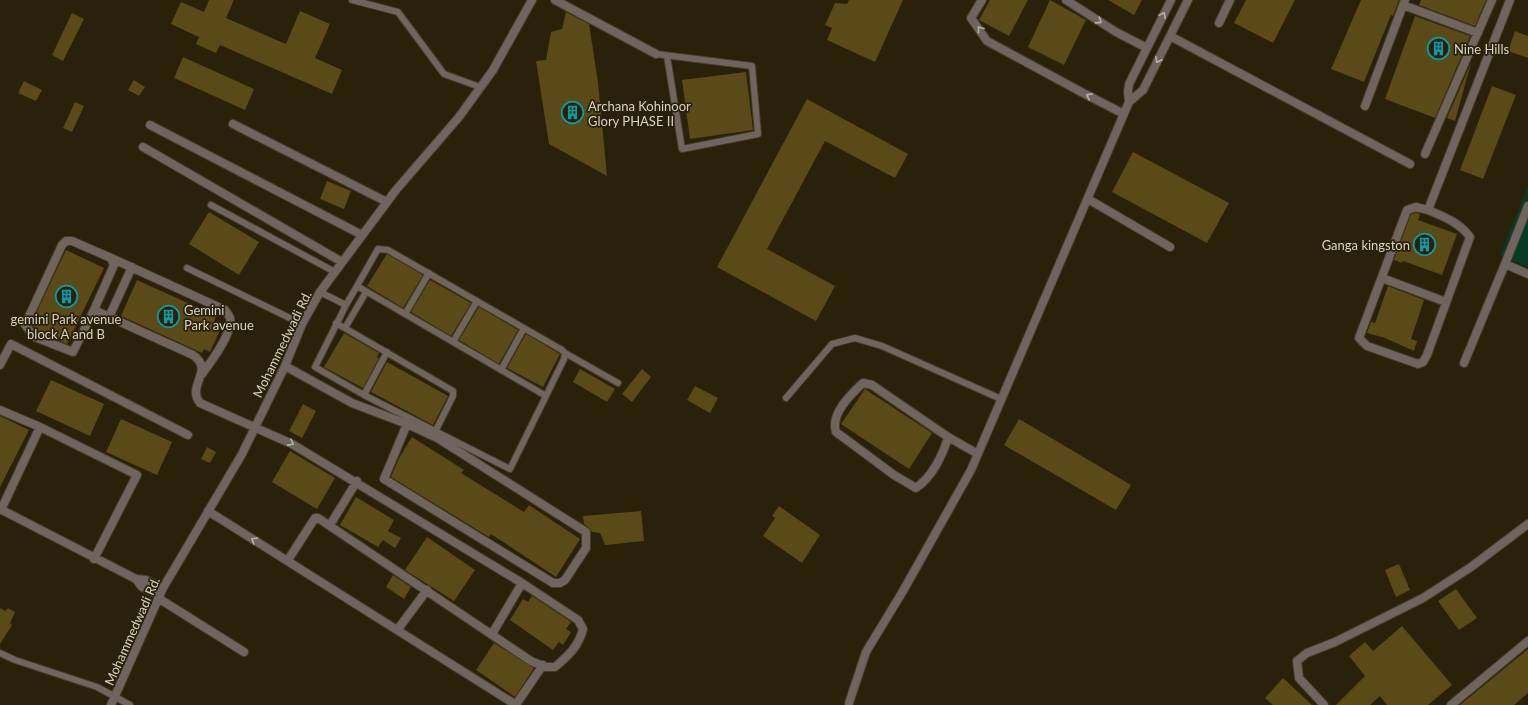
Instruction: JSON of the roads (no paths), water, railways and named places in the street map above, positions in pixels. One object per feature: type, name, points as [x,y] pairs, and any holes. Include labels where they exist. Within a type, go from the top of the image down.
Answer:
[{"type":"street","name":"Mohammedwadi Rd.","points":[[111,705],[160,594],[242,454],[285,366],[302,324],[320,292],[387,202],[459,117],[493,70],[532,0]]},
{"type":"street","points":[[555,0],[656,54]]},
{"type":"street","points":[[982,0],[971,18],[987,41],[1124,114]]},
{"type":"street","points":[[1066,0],[1116,32],[1147,48]]},
{"type":"street","points":[[1129,102],[1129,84],[1171,0]]},
{"type":"street","points":[[849,703],[866,652],[971,470],[1129,102],[1143,90],[1188,0]]},
{"type":"street","points":[[1220,23],[1230,0]]},
{"type":"street","points":[[1426,154],[1492,0]]},
{"type":"street","points":[[1428,210],[1510,0]]},
{"type":"street","points":[[1365,106],[1404,2],[1478,33]]},
{"type":"street","points":[[1170,36],[1410,164]]},
{"type":"street","points":[[233,124],[387,202]]},
{"type":"street","points":[[150,125],[362,235]]},
{"type":"street","points":[[143,147],[342,262]]},
{"type":"street","points":[[1088,199],[1170,247]]},
{"type":"street","points":[[1464,363],[1528,206]]},
{"type":"street","points":[[1416,207],[1428,210],[1456,223],[1462,227],[1470,237],[1423,362],[1418,364],[1388,355],[1367,346],[1359,338],[1382,278],[1407,210],[1416,207]]},
{"type":"street","points":[[111,258],[114,265],[73,352],[35,337],[24,325],[62,245],[66,241],[72,241],[132,267],[225,310],[230,316],[230,325],[215,356],[202,374],[195,391],[195,398],[200,404],[256,426],[292,444],[357,481],[522,583],[578,620],[583,630],[580,641],[555,667],[531,661],[318,518],[315,518],[288,560]]},
{"type":"street","points":[[1505,264],[1528,274]]},
{"type":"street","points":[[109,317],[132,267]]},
{"type":"street","points":[[1382,278],[1446,302]]},
{"type":"street","points":[[94,310],[193,355],[200,364],[202,374]]},
{"type":"street","points":[[0,365],[10,344],[188,435]]},
{"type":"street","points":[[285,366],[352,403],[407,424],[439,439],[586,532],[586,548],[565,580],[560,583],[552,583],[384,478],[407,424]]},
{"type":"street","points":[[948,437],[944,450],[925,482],[916,488],[894,475],[836,432],[834,419],[851,394],[863,383],[872,385],[948,437],[978,454]]},
{"type":"street","points":[[0,410],[40,427],[137,475],[94,559]]},
{"type":"street","points":[[40,427],[1,509],[94,559],[136,579],[146,580],[160,594],[244,652]]},
{"type":"street","points":[[330,525],[357,481]]},
{"type":"street","points":[[208,511],[513,703],[517,703],[543,665]]},
{"type":"street","points":[[1324,705],[1299,678],[1297,661],[1307,653],[1335,642],[1424,598],[1471,567],[1528,524]]},
{"type":"street","points":[[492,634],[522,583]]},
{"type":"street","points":[[398,630],[427,590]]},
{"type":"street","points":[[1451,705],[1528,641]]},
{"type":"lane","points":[[352,0],[398,12],[444,74],[480,87]]},
{"type":"lane","points":[[656,54],[752,66],[758,134],[682,149],[667,56]]},
{"type":"lane","points":[[211,205],[335,272]]},
{"type":"lane","points":[[565,353],[564,359],[510,469],[436,430],[364,395],[315,367],[336,323],[378,249],[388,250],[618,383]]},
{"type":"lane","points":[[187,268],[302,324]]},
{"type":"lane","points":[[405,314],[429,274]]},
{"type":"lane","points":[[357,286],[546,396]]},
{"type":"lane","points":[[320,292],[346,305]]},
{"type":"lane","points":[[345,328],[366,292]]},
{"type":"lane","points":[[453,342],[477,301]]},
{"type":"lane","points":[[336,323],[453,391],[453,396],[436,430]]},
{"type":"lane","points":[[501,370],[524,328]]},
{"type":"lane","points":[[786,398],[832,344],[855,338],[882,346],[1001,399]]},
{"type":"lane","points":[[364,395],[388,352]]},
{"type":"lane","points":[[0,653],[15,660],[97,687],[130,705]]},
{"type":"place","name":"Nine Hills","points":[[1439,49]]},
{"type":"place","name":"Archana Kohinoor Glory PHASE II","points":[[572,113]]},
{"type":"place","name":"Ganga kingston","points":[[1425,245]]},
{"type":"place","name":"gemini Park avenue block A and B","points":[[66,297]]},
{"type":"place","name":"Gemini Park avenue","points":[[168,317]]}]
